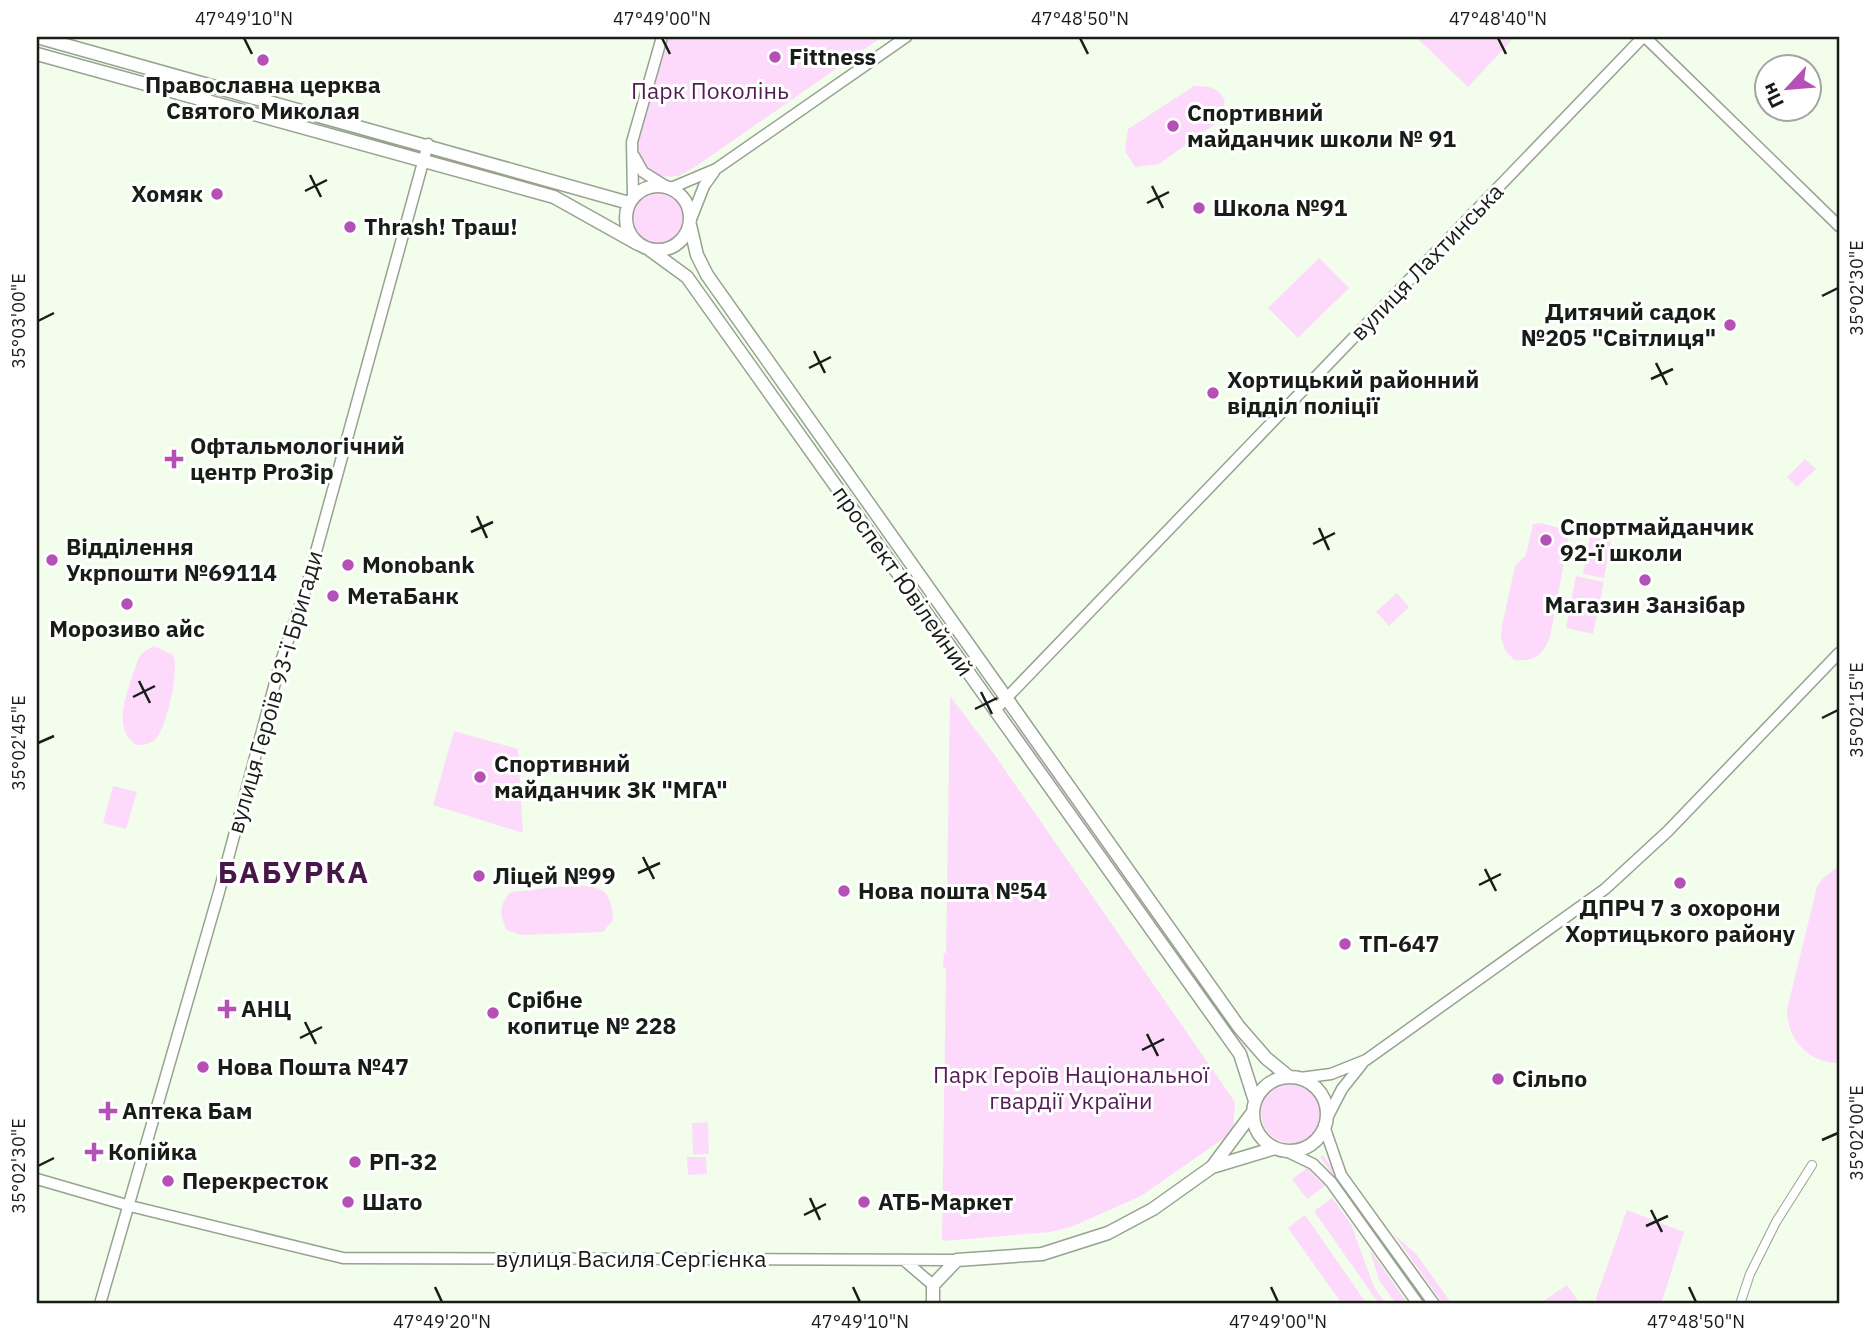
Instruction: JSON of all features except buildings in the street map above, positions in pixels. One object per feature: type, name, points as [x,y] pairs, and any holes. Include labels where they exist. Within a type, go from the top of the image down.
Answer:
[{"type":"main road","points":[[37,37],[631,200]]},
{"type":"main road","name":"проспект Ювілейний","points":[[37,54],[554,197],[644,247],[687,277],[1240,1054],[1254,1106]]},
{"type":"main road","points":[[669,187],[688,206],[690,222],[679,243],[670,248],[644,247],[626,225],[631,200],[643,189],[669,187]]},
{"type":"main road","name":"проспект Ювілейний","points":[[690,222],[697,256],[707,275],[1239,1027],[1266,1058],[1295,1078]]},
{"type":"main road","points":[[1295,1078],[1318,1090],[1326,1110],[1325,1123],[1310,1145],[1281,1149],[1258,1133],[1254,1106],[1268,1083],[1295,1078]]},
{"type":"main road","name":"вулиця Василя Сергієнка","points":[[957,1260],[1042,1254],[1108,1233],[1153,1209],[1212,1167],[1254,1106]]},
{"type":"main road","name":"вулиця Василя Сергієнка","points":[[1212,1167],[1281,1149]]},
{"type":"main road","points":[[933,1304],[933,1286],[957,1260]]},
{"type":"street","points":[[631,200],[634,156],[632,142],[662,37]]},
{"type":"street","points":[[634,156],[643,172],[669,187],[716,169],[906,37]]},
{"type":"street","points":[[1644,37],[1839,226]]},
{"type":"street","name":"вулиця Лахтинська","points":[[995,710],[1644,37]]},
{"type":"street","name":"вулиця Героїв 93-ї Бригади","points":[[100,1304],[130,1206],[263,725],[304,595],[428,145]]},
{"type":"street","points":[[690,222],[704,186],[716,169]]},
{"type":"street","points":[[1295,1078],[1331,1074],[1366,1060],[1605,889],[1668,831],[1839,653]]},
{"type":"street","points":[[1366,1060],[1342,1089],[1325,1123],[1342,1174],[1434,1304]]},
{"type":"street","points":[[1281,1149],[1310,1161],[1331,1182],[1418,1304]]},
{"type":"street","points":[[1740,1304],[1750,1274],[1776,1222],[1812,1165]]},
{"type":"street","name":"вулиця Василя Сергієнка","points":[[37,1179],[130,1206],[343,1258],[957,1260]]},
{"type":"street","points":[[905,1261],[933,1286]]},
{"type":"green space","name":"Парк Поколінь","points":[[669,37],[882,37],[695,167],[679,176],[656,177],[644,167],[636,148]]},
{"type":"green space","points":[[1416,37],[1513,37],[1514,38],[1468,87]]},
{"type":"green space","name":"Спортивний майданчик школи № 91","points":[[1194,86],[1212,88],[1222,96],[1225,101],[1218,122],[1159,164],[1135,167],[1125,151],[1128,129]]},
{"type":"green space","points":[[651,188],[663,188],[678,196],[686,211],[686,223],[678,238],[663,246],[651,246],[636,238],[628,223],[628,211],[636,196]]},
{"type":"green space","points":[[1319,258],[1349,288],[1298,338],[1268,308]]},
{"type":"green space","points":[[1805,459],[1816,469],[1797,487],[1787,477]]},
{"type":"green space","name":"Спортмайданчик 92-ї школи","points":[[1541,523],[1570,531],[1550,637],[1537,656],[1527,660],[1514,660],[1505,650],[1501,638],[1502,626],[1515,566],[1526,555],[1533,524]]},
{"type":"green space","points":[[1590,536],[1611,540],[1604,578],[1583,574]]},
{"type":"green space","points":[[1576,576],[1604,582],[1593,634],[1566,628]]},
{"type":"green space","points":[[1397,593],[1409,607],[1389,626],[1376,612]]},
{"type":"green space","points":[[154,646],[173,655],[174,684],[161,731],[151,743],[137,745],[128,737],[124,728],[124,705],[138,659],[142,653]]},
{"type":"green space","name":"Парк Героїв Національної гвардії України","points":[[950,696],[994,754],[1235,1102],[1233,1132],[1141,1196],[1071,1227],[1050,1232],[943,1241],[942,1237],[946,968],[943,967],[946,953]]},
{"type":"green space","points":[[1017,722],[1247,1049],[1245,1050],[1013,726]]},
{"type":"green space","name":"Спортивний майданчик ЗК \"МГА\"","points":[[454,731],[518,749],[523,833],[433,805]]},
{"type":"green space","points":[[113,786],[137,792],[126,829],[103,823]]},
{"type":"green space","points":[[1839,866],[1839,1063],[1818,1059],[1801,1047],[1791,1030],[1787,1009],[1817,887],[1823,878]]},
{"type":"green space","points":[[577,885],[600,889],[608,897],[613,920],[603,932],[520,935],[507,930],[502,910],[504,901],[511,892]]},
{"type":"green space","points":[[1291,1083],[1308,1088],[1316,1096],[1321,1113],[1316,1130],[1308,1138],[1291,1143],[1274,1138],[1266,1130],[1261,1113],[1266,1096],[1274,1088]]},
{"type":"green space","points":[[708,1122],[709,1154],[693,1155],[692,1123]]},
{"type":"green space","points":[[1323,1155],[1427,1304],[1423,1304],[1320,1157]]},
{"type":"green space","points":[[687,1157],[706,1157],[707,1174],[688,1175]]},
{"type":"green space","points":[[1307,1168],[1325,1186],[1307,1199],[1292,1179]]},
{"type":"green space","points":[[1332,1198],[1351,1224],[1374,1287],[1386,1304],[1379,1304],[1314,1211]]},
{"type":"green space","points":[[1627,1210],[1684,1232],[1661,1304],[1598,1304],[1596,1298]]},
{"type":"green space","points":[[1305,1215],[1367,1304],[1342,1304],[1288,1228]]},
{"type":"green space","points":[[1393,1233],[1417,1255],[1452,1304],[1443,1304]]},
{"type":"green space","points":[[1369,1248],[1408,1304],[1396,1304],[1379,1280]]},
{"type":"green space","points":[[1567,1285],[1580,1304],[1539,1304]]},
{"type":"place","name":"Fittness","points":[[775,57]]},
{"type":"place","name":"Православна церква Святого Миколая","points":[[263,60]]},
{"type":"place","name":"Спортивний майданчик школи № 91","points":[[1173,126]]},
{"type":"place","name":"Хомяк","points":[[217,194]]},
{"type":"place","name":"Школа №91","points":[[1199,208]]},
{"type":"place","name":"Thrash! Траш!","points":[[350,227]]},
{"type":"place","name":"Дитячий садок №205 \"Свiтлиця\"","points":[[1730,325]]},
{"type":"place","name":"Хортицький районний відділ поліції","points":[[1213,393]]},
{"type":"place","name":"Офтальмологічний центр ProЗір","points":[[174,459]]},
{"type":"place","name":"Спортмайданчик 92-ї школи","points":[[1546,540]]},
{"type":"place","name":"Відділення Укрпошти №69114","points":[[52,560]]},
{"type":"place","name":"Monobank","points":[[348,565]]},
{"type":"place","name":"Магазин Занзібар","points":[[1645,580]]},
{"type":"place","name":"МетаБанк","points":[[333,596]]},
{"type":"place","name":"Морозиво айс","points":[[127,604]]},
{"type":"place","name":"Спортивний майданчик ЗК \"МГА\"","points":[[480,777]]},
{"type":"place","name":"Ліцей №99","points":[[479,876]]},
{"type":"place","name":"ДПРЧ 7 з охорони Хортицького району","points":[[1680,883]]},
{"type":"place","name":"Нова пошта №54","points":[[844,891]]},
{"type":"place","name":"ТП-647","points":[[1345,944]]},
{"type":"place","name":"АНЦ","points":[[227,1009]]},
{"type":"place","name":"Срібне копитце № 228","points":[[493,1013]]},
{"type":"place","name":"Нова Пошта №47","points":[[203,1067]]},
{"type":"place","name":"Сільпо","points":[[1498,1079]]},
{"type":"place","name":"Аптека Бам","points":[[108,1111]]},
{"type":"place","name":"Копійка","points":[[94,1152]]},
{"type":"place","name":"РП-32","points":[[355,1162]]},
{"type":"place","name":"Перекресток","points":[[168,1181]]},
{"type":"place","name":"Шато","points":[[348,1202]]},
{"type":"place","name":"АТБ-Маркет","points":[[864,1202]]},
{"type":"district","name":"БАБУРКА","points":[[294,873]]}]
